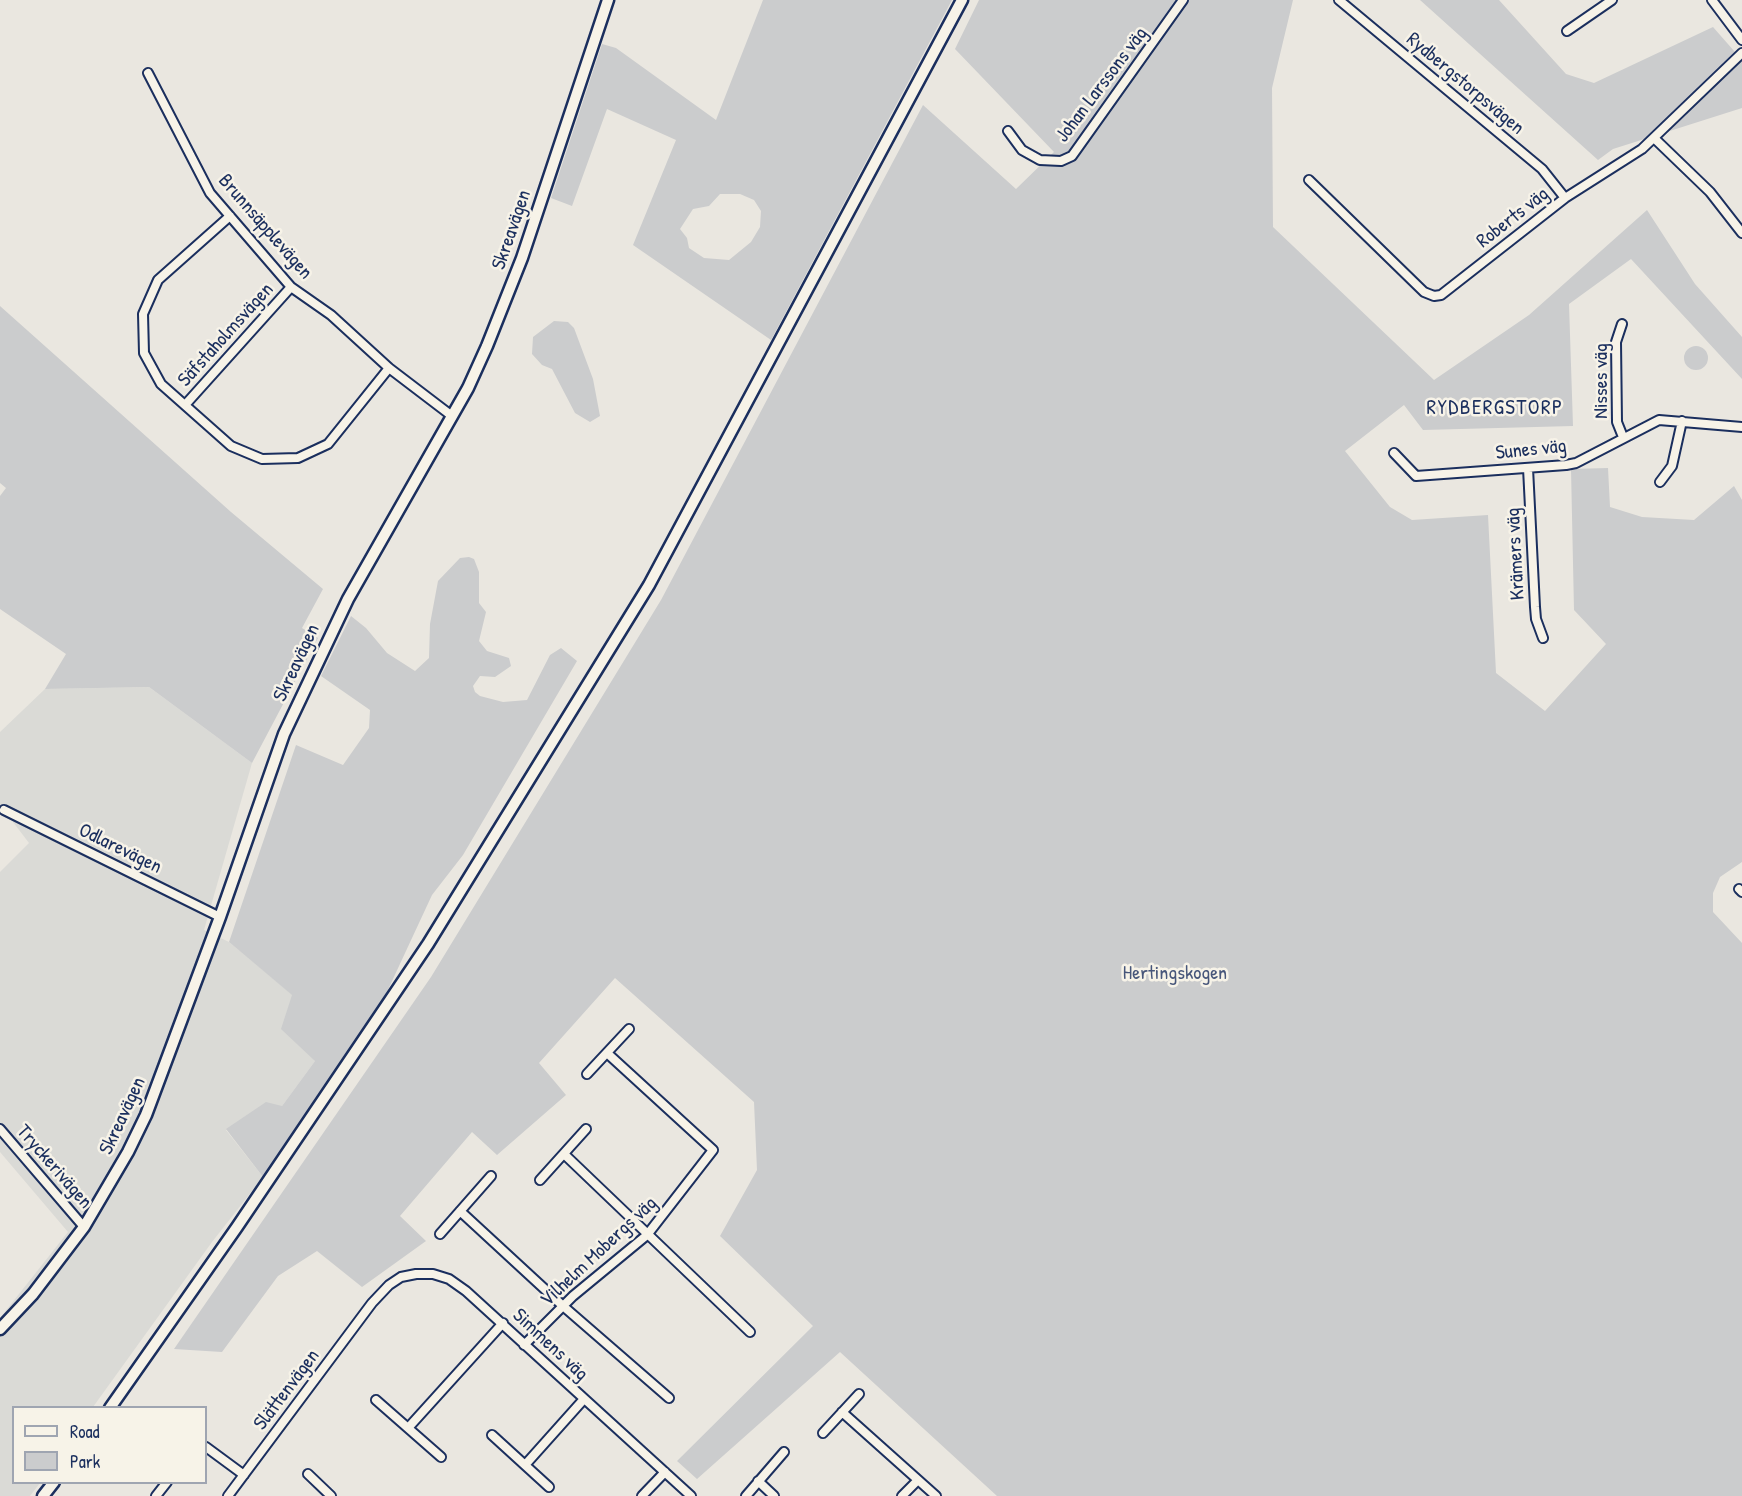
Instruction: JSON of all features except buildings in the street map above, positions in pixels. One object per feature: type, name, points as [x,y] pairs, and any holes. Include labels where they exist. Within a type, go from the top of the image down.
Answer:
[{"type":"main road","name":"Skreavägen","points":[[0,1329],[40,1285],[84,1227],[128,1152],[146,1115],[220,917],[284,734],[310,675],[348,599],[478,368],[510,290],[608,0]]},
{"type":"main road","points":[[111,1406],[237,1227],[428,944],[649,585],[962,0]]},
{"type":"street","name":"Johan Larssons väg","points":[[1008,132],[1022,150],[1040,160],[1060,162],[1072,156],[1183,0]]},
{"type":"street","name":"Rydbergstorpsvägen","points":[[1339,0],[1542,169],[1565,198]]},
{"type":"street","points":[[1567,31],[1612,0]]},
{"type":"street","points":[[1712,0],[1742,40]]},
{"type":"street","name":"Roberts väg","points":[[1309,180],[1424,292],[1434,296],[1441,295],[1565,198],[1642,149],[1742,53]]},
{"type":"street","name":"Brunnsäpplevägen","points":[[148,74],[210,193],[291,287],[331,315],[390,368],[452,416]]},
{"type":"street","points":[[1654,138],[1710,192],[1742,233]]},
{"type":"street","points":[[230,216],[158,280],[143,314],[144,353],[161,384],[231,446],[262,459],[298,458],[328,444],[390,368]]},
{"type":"street","name":"Säfstaholmsvägen","points":[[185,405],[291,287]]},
{"type":"street","name":"Nisses väg","points":[[1622,324],[1616,342],[1617,422],[1623,437]]},
{"type":"street","name":"Sunes väg","points":[[1394,453],[1416,476],[1528,468],[1576,463],[1659,420],[1682,420],[1742,427]]},
{"type":"street","points":[[1660,482],[1672,466],[1682,420]]},
{"type":"street","name":"Krämers väg","points":[[1528,468],[1535,613],[1543,638]]},
{"type":"street","name":"Odlarevägen","points":[[4,810],[220,917]]},
{"type":"street","points":[[587,1074],[629,1029]]},
{"type":"street","name":"Vilhelm Mobergs väg","points":[[524,1345],[563,1306],[646,1235],[713,1150],[608,1053]]},
{"type":"street","name":"Tryckerivägen","points":[[0,1129],[84,1227]]},
{"type":"street","points":[[540,1180],[586,1129]]},
{"type":"street","points":[[564,1154],[646,1235],[750,1332]]},
{"type":"street","points":[[440,1234],[491,1176]]},
{"type":"street","points":[[460,1211],[563,1306],[669,1398]]},
{"type":"street","name":"Simmens väg","points":[[372,1303],[401,1277],[433,1274],[449,1279],[503,1323],[524,1345],[692,1496]]},
{"type":"street","name":"Slättenvägen","points":[[228,1496],[372,1303]]},
{"type":"street","points":[[408,1428],[503,1323]]},
{"type":"street","points":[[823,1433],[858,1394]]},
{"type":"street","points":[[525,1465],[584,1399]]},
{"type":"street","points":[[376,1400],[441,1457]]},
{"type":"street","points":[[842,1412],[936,1496]]},
{"type":"street","points":[[492,1435],[549,1487]]},
{"type":"street","points":[[207,1448],[244,1475]]},
{"type":"street","points":[[746,1496],[784,1452]]},
{"type":"street","points":[[642,1496],[665,1472]]},
{"type":"street","points":[[308,1474],[331,1496]]},
{"type":"street","points":[[902,1496],[918,1480]]},
{"type":"street","points":[[759,1481],[774,1496]]},
{"type":"shaded area","points":[[149,687],[252,763],[204,930],[229,942],[293,995],[315,1061],[282,1106],[226,1130],[263,1177],[212,1242],[94,1406],[12,1406],[12,1484],[39,1484],[30,1496],[0,1496],[0,1318],[68,1232],[0,1152],[0,872],[29,843],[0,805],[0,732],[45,689]]},
{"type":"green space","points":[[763,0],[952,0],[771,340],[633,245],[676,140],[607,109],[572,206],[551,198],[602,44],[616,48],[716,120]],"holes":[[[720,194],[740,194],[754,200],[761,211],[760,227],[751,242],[729,260],[704,258],[689,248],[687,238],[680,229],[693,209],[709,206]]]},
{"type":"green space","name":"Hertingskogen","points":[[979,0],[1293,0],[1272,88],[1273,227],[1434,380],[1529,315],[1647,210],[1695,284],[1742,337],[1742,379],[1631,259],[1569,304],[1573,426],[1423,430],[1404,405],[1345,451],[1390,507],[1412,520],[1488,515],[1496,673],[1545,711],[1606,644],[1574,610],[1571,469],[1608,468],[1610,507],[1642,517],[1694,520],[1734,486],[1742,500],[1742,862],[1720,877],[1713,893],[1713,912],[1742,943],[1742,1496],[997,1496],[840,1352],[697,1479],[677,1461],[813,1326],[720,1236],[757,1170],[754,1102],[615,978],[539,1063],[566,1095],[497,1155],[472,1132],[400,1216],[426,1241],[362,1287],[317,1251],[278,1276],[222,1352],[174,1349],[431,977],[661,600],[923,105],[1016,189],[1054,152],[955,49]]},
{"type":"green space","points":[[1420,0],[1499,0],[1566,74],[1594,83],[1713,27],[1742,60],[1742,108],[1613,149],[1598,160]]},
{"type":"green space","points":[[0,306],[231,512],[323,589],[302,628],[318,638],[252,763],[149,687],[45,689],[66,654],[0,609],[0,496],[6,488],[0,483]]},
{"type":"green space","points":[[554,321],[568,322],[574,328],[593,379],[600,416],[590,422],[575,413],[552,369],[542,365],[532,354],[533,337]]},
{"type":"green space","points":[[1696,346],[1701,347],[1707,353],[1707,363],[1701,369],[1696,370],[1691,369],[1685,363],[1684,358],[1685,353],[1691,347]]},
{"type":"green space","points":[[460,558],[474,559],[479,572],[479,603],[486,612],[479,641],[487,651],[509,658],[511,666],[495,677],[480,676],[473,686],[475,692],[480,696],[503,702],[527,700],[550,655],[561,648],[577,661],[463,855],[432,895],[386,994],[263,1177],[226,1129],[266,1102],[282,1106],[315,1061],[281,1029],[292,995],[229,942],[296,745],[343,765],[369,728],[370,710],[321,676],[351,616],[366,628],[387,653],[415,671],[429,658],[430,624],[438,581]]},
{"type":"district","name":"RYDBERGSTORP","points":[[1495,408]]}]
